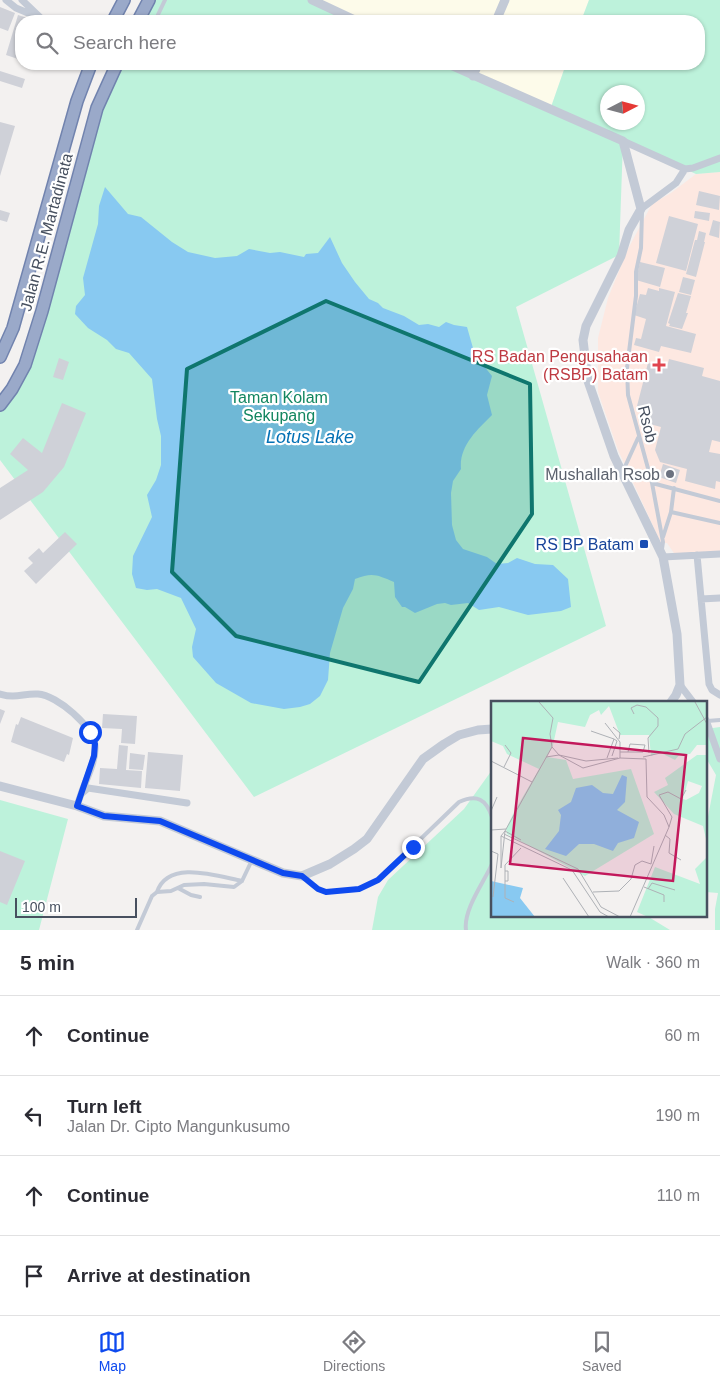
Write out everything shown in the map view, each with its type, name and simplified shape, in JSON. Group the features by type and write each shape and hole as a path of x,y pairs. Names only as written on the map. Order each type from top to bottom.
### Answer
{"highway":[{"path":"116,15 124,0"},
{"path":"141,15 149,0"},
{"name":"Jalan R.E. Martadinata","path":"0,357 13,328 77,101 89,70"},
{"name":"Jalan R.E. Martadinata","path":"0,405 12,389 25,365 42,311 97,108 113,70"}],"street":[{"path":"6,0 16,8 31,15"},
{"path":"22,0 37,15"},
{"path":"312,0 344,15"},
{"path":"499,15 505,0"},
{"path":"460,70 685,169 720,158"},
{"path":"473,76 476,70"},
{"path":"623,141 641,210"},
{"path":"671,701 676,696 680,685 677,634 662,556 622,475 588,382 583,340 586,326 621,256 629,230 641,210 676,183 685,169"},
{"path":"662,556 720,554"},
{"path":"697,555 709,684 712,690 720,695"},
{"path":"701,599 720,598"},
{"path":"680,685 692,701"},
{"path":"0,694 11,697 38,694 51,697 65,705 90,732 95,744 94,756 77,806"},
{"path":"708,724 720,759"},
{"path":"0,786 77,806 104,816 160,821 283,873 302,876 330,864 354,850 367,839 423,759 459,735 491,729"},
{"path":"81,794 88,788 187,803"}],"lane":[{"path":"158,15 166,0"},
{"name":"Rsob","path":"641,210 643,217 642,248 636,272 636,296 627,368 628,395 652,483 662,539 662,556"},
{"path":"622,475 638,437"},
{"path":"652,483 720,501"},
{"path":"662,539 671,512 674,488"},
{"path":"671,512 720,523"},
{"path":"302,876 318,889 326,892 359,889 378,880 459,802 470,798 478,798 486,804 491,815"},
{"path":"157,892 170,891 184,885 204,884 234,887 242,881 252,860"},
{"path":"466,930 465,922 468,911 491,866"},
{"path":"137,930 152,896 173,874 183,872 204,873 242,881"},
{"path":"178,888 190,895 200,897"}],"highlighted area":[{"path":"326,301 530,384 532,514 419,682 236,636 172,572 187,369"}],"shaded area":[{"path":"313,0 589,0 583,15 347,15"},
{"path":"468,70 564,70 551,107"},
{"name":"RS Badan Pengusahaan (RSBP) Batam","path":"720,172 720,552 676,556 667,543 661,543 618,450 598,392 598,338 608,298 628,249 652,204 671,193 696,174"}],"green space":[{"path":"149,0 313,0 347,15 141,15"},
{"name":"Taman Kolam Sekupang","path":"589,0 720,0 720,172 696,174 623,141 619,255 516,307 606,626 254,797 0,460 0,405 25,365 97,108 114,70 468,70 551,107 564,70 705,70 705,15 583,15"},
{"path":"720,727 720,930 715,930 715,909 718,893 708,892 708,817 716,775 708,761 708,729"},
{"path":"491,771 491,918 650,918 670,930 372,930 378,897 388,880 464,809"},
{"path":"0,800 68,819 39,930 0,930"}],"water":[{"name":"Lotus Lake","path":"105,187 128,214 141,217 172,242 188,252 215,258 237,256 249,249 304,257 306,254 318,253 330,237 342,263 369,299 378,303 383,308 404,316 419,325 428,324 439,327 446,322 467,327 475,355 492,376 487,395 492,415 470,439 463,453 461,469 453,481 451,493 452,525 456,540 463,549 487,557 497,564 508,563 517,558 535,564 553,565 568,579 571,607 561,611 528,615 499,607 479,610 468,603 451,605 445,603 437,604 415,613 402,607 395,597 394,582 379,576 366,576 355,579 353,589 343,608 330,653 328,680 320,696 310,704 284,709 251,703 216,683 193,657 192,647 196,629 181,598 157,589 136,588 132,574 133,556 152,517 147,495 156,480 161,465 161,436 152,379 129,353 116,349 107,340 88,328 75,314 76,306 85,295 83,278 98,224 99,206"}],"building":[{"path":"0,7 15,13 8,31 0,28"},
{"path":"15,25 15,58 6,55"},
{"path":"0,71 25,79 22,88 0,81"},
{"path":"0,122 15,126 0,176"},
{"path":"699,191 720,196 719,210 696,205"},
{"path":"0,210 10,213 7,222 0,220"},
{"path":"695,211 710,213 709,221 694,218"},
{"path":"669,216 698,224 686,271 656,263"},
{"path":"713,220 720,222 719,238 709,235"},
{"path":"699,231 706,233 696,277 686,274"},
{"path":"640,262 665,268 660,287 636,280"},
{"path":"683,277 695,280 691,295 679,292"},
{"path":"648,288 659,291 659,288 675,292 666,326 696,334 691,353 661,346 659,352 634,345 636,338 641,339 646,319 634,315 640,294 646,295"},
{"path":"678,293 691,296 686,313 688,313 682,329 669,326 670,324 668,323"},
{"path":"59,358 69,362 63,380 53,377"},
{"path":"669,359 704,368 702,376 720,381 720,442 712,440 709,452 720,454 720,482 716,481 715,489 685,481 687,469 660,462 655,450 661,427 646,423 650,410 637,406 648,363 667,367"},
{"path":"62,403 86,413 64,467 43,492 0,520 0,488 28,470 10,454 23,438 42,453"},
{"name":"Mushallah Rsob","path":"663,464 680,470 676,483 659,477"},
{"path":"65,532 77,544 36,584 24,571 33,563 28,558 39,548 43,553"},
{"path":"0,709 5,711 0,724"},
{"path":"103,714 137,716 135,744 121,743 122,729 102,728"},
{"path":"21,717 73,738 69,755 67,754 64,762 11,742 16,724 18,725"},
{"path":"119,745 128,746 126,770 142,771 141,788 99,784 100,768 117,769"},
{"path":"148,752 183,755 180,791 145,788"},
{"path":"130,753 145,755 143,770 129,769"},
{"path":"0,851 25,861 7,905 0,902"}],"place":[{"name":"RS Badan Pengusahaan (RSBP) Batam","path":"659,365"},
{"name":"Mushallah Rsob","path":"670,474"},
{"name":"RS BP Batam","path":"644,544"}],"route":[{"path":"90,732 95,744 94,756 77,806 104,816 160,821 283,873 302,876 318,889 326,892 359,889 378,880 413,847"}]}
